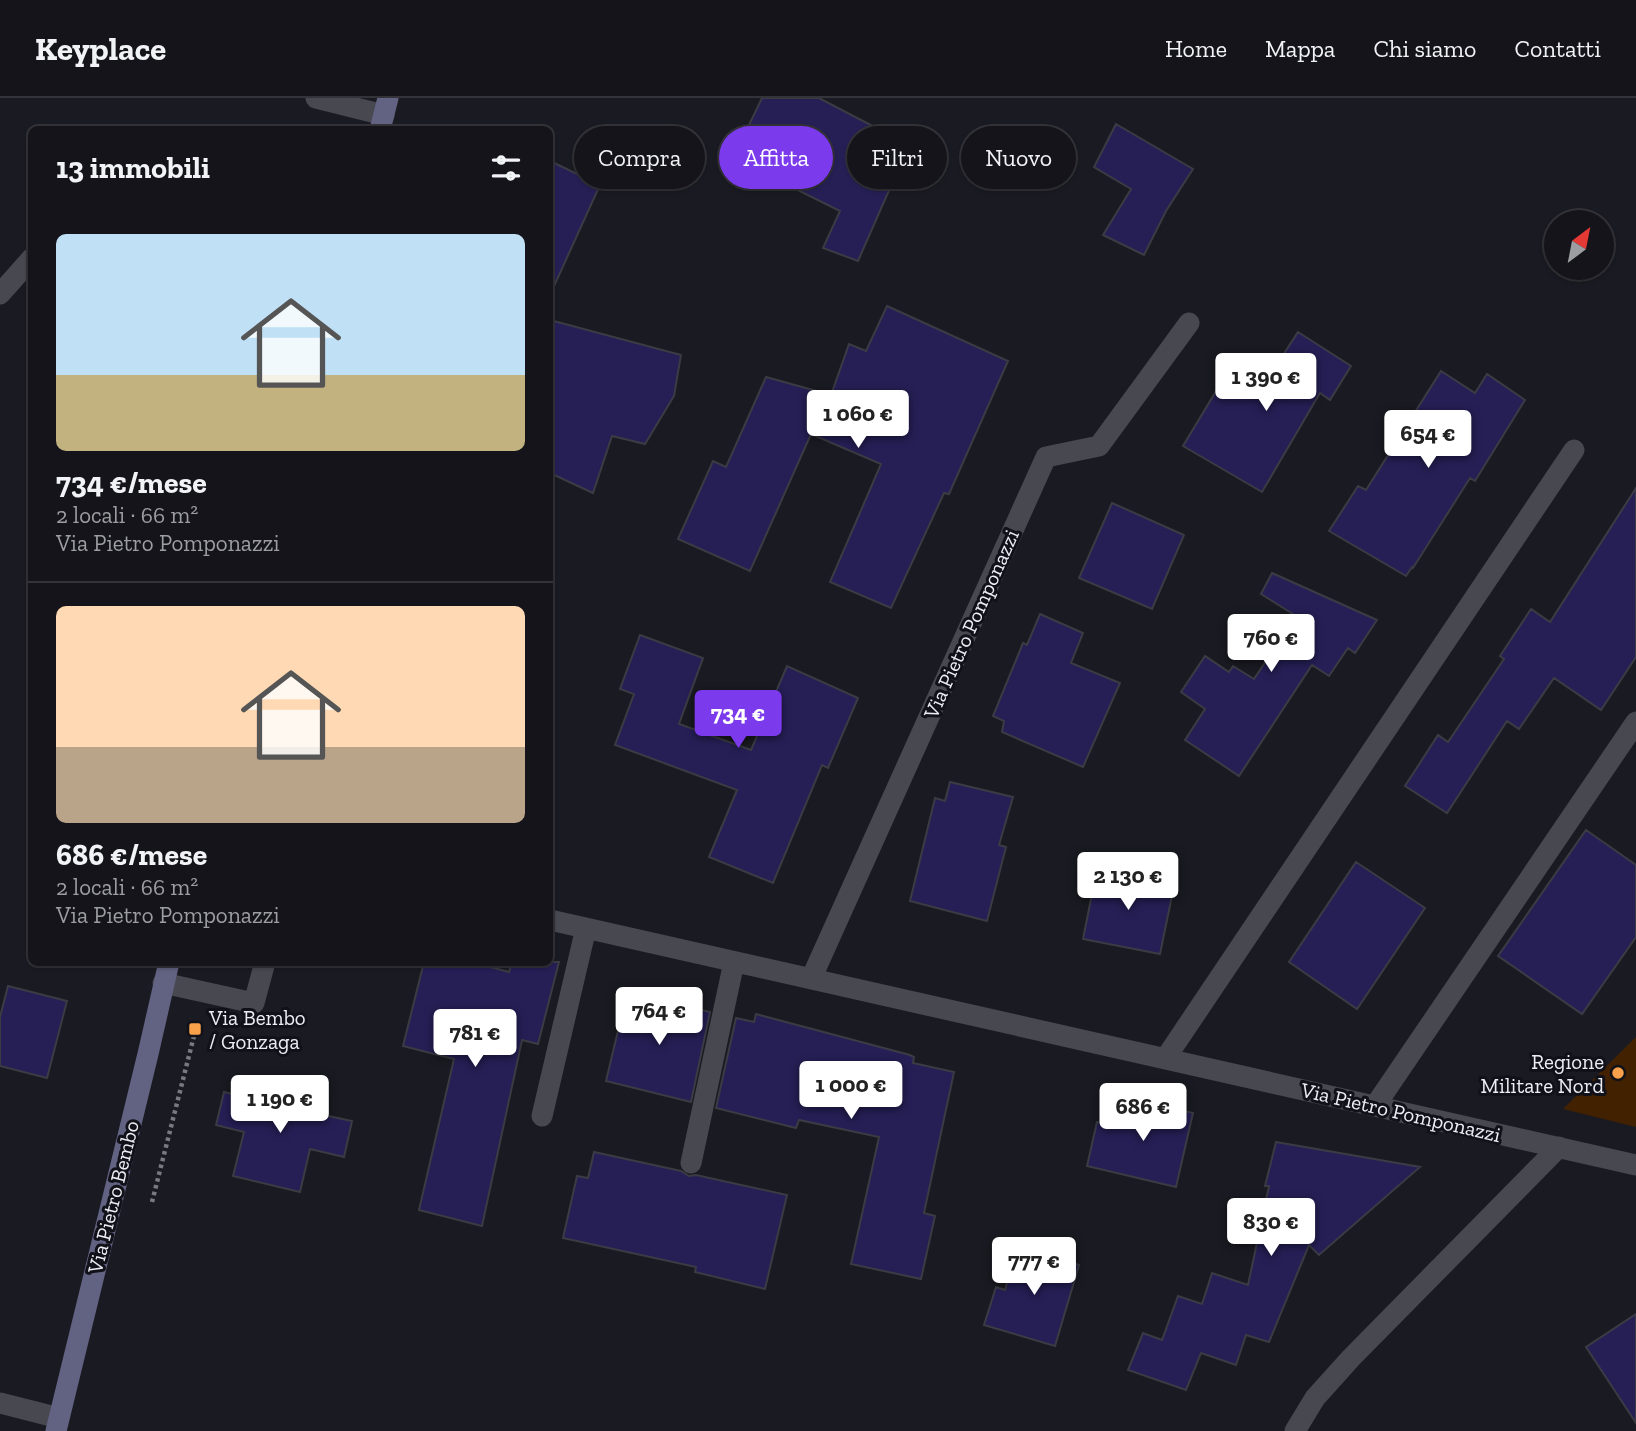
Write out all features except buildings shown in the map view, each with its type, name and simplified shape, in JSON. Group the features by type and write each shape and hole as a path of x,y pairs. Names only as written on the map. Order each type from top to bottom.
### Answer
{"main road":[{"name":"Via Pietro Bembo","path":"57,1424 166,973"}],"street":[{"path":"316,98 384,114"},
{"path":"0,295 28,263"},
{"name":"Via Pietro Pomponazzi","path":"811,979 1046,457 1098,446 1189,323"},
{"path":"1165,1059 1574,450"},
{"path":"1375,1106 1636,722"},
{"name":"Via Pietro Pomponazzi","path":"553,921 1636,1165"},
{"path":"542,1116 586,928"},
{"path":"691,1163 734,962"},
{"path":"166,973 205,992 254,1003 264,966"},
{"path":"1295,1431 1315,1398 1351,1358 1559,1147"},
{"path":"0,1403 57,1424"}],"path":[{"path":"151,1207 205,992"}],"shaded area":[{"name":"Regione Militare Nord","path":"1636,1037 1636,1127 1563,1109"}],"place":[{"name":"Via Bembo / Gonzaga","path":"195,1029"},
{"name":"Regione Militare Nord","path":"1618,1073"}]}
